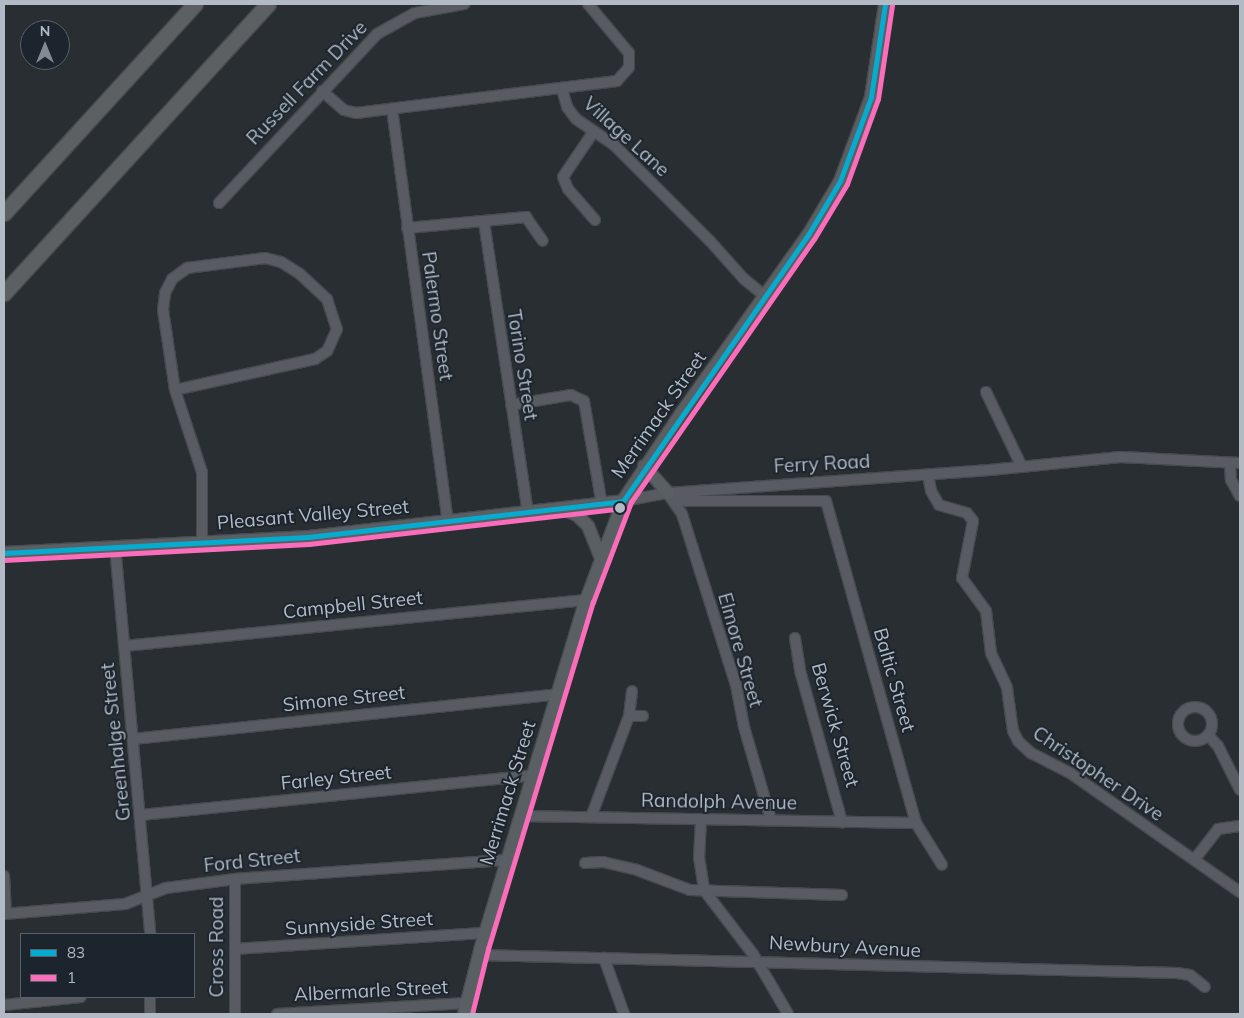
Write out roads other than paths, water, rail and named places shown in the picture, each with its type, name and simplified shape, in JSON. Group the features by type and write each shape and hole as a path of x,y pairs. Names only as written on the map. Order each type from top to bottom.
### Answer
{"highway":[{"path":"4,213 195,4"},
{"path":"4,293 268,4"}],"main road":[{"name":"Merrimack Street","path":"465,1009 485,933 586,600 624,501 644,466 818,221 852,151 871,97 885,4"},
{"path":"644,466 668,493"},
{"name":"Pleasant Valley Street","path":"4,553 308,537 624,501"},
{"path":"563,509 577,515 588,526 601,559"}],"street":[{"name":"Russell Farm Drive","path":"219,203 358,51 393,22 424,10 464,4"},
{"path":"562,89 611,82 621,78 629,67 628,49 588,4"},
{"name":"Village Lane","path":"322,91 344,110 356,113 562,89 571,113 614,145 710,241 744,279 766,296"},
{"name":"Palermo Street","path":"393,116 448,522"},
{"path":"594,131 563,177 568,189 595,220"},
{"path":"407,228 528,218 543,241"},
{"name":"Torino Street","path":"484,222 528,513"},
{"path":"175,390 315,359 327,351 337,329 327,299 300,274 281,262 265,258 187,268 172,279 164,293 163,310 175,390 202,472 202,543"},
{"path":"986,392 1022,467"},
{"path":"511,405 571,395 584,401 602,504"},
{"name":"Ferry Road","path":"624,501 668,493 928,475 1120,457 1235,463"},
{"path":"1235,463 1231,480 1240,496"},
{"name":"Christopher Drive","path":"928,475 930,491 939,505 967,513 973,521 962,578 986,611 992,653 1007,688 1013,731 1018,741 1031,754 1070,773 1240,892"},
{"name":"Baltic Street","path":"668,493 686,501 826,501 916,823 942,864"},
{"name":"Elmore Street","path":"668,493 682,514 736,685 744,727 771,820"},
{"name":"Greenhalge Street","path":"115,546 149,896 150,933"},
{"name":"Campbell Street","path":"124,646 586,600"},
{"name":"Berwick Street","path":"795,638 801,674 842,822"},
{"path":"591,818 629,716 632,691"},
{"name":"Simone Street","path":"133,739 558,694"},
{"path":"629,716 643,716"},
{"path":"1208,735 1218,746 1240,790"},
{"name":"Farley Street","path":"141,815 534,775"},
{"name":"Randolph Avenue","path":"521,816 916,823"},
{"path":"701,820 698,857 704,890 756,960 788,1014"},
{"path":"1194,860 1218,830 1240,826"},
{"name":"Ford Street","path":"5,914 125,904 166,888 235,879 507,860"},
{"path":"585,863 603,862 637,870 671,885 704,890 842,896"},
{"path":"4,876 5,914"},
{"name":"Cross Road","path":"235,879 235,1014"},
{"name":"Sunnyside Street","path":"235,949 485,933"},
{"name":"Newbury Avenue","path":"479,955 756,960 956,970 1177,973 1190,975 1205,987"},
{"path":"604,958 624,1014"},
{"path":"4,1005 71,998"},
{"path":"150,998 150,1014"},
{"name":"Albermarle Street","path":"277,1014 465,1009"}]}
